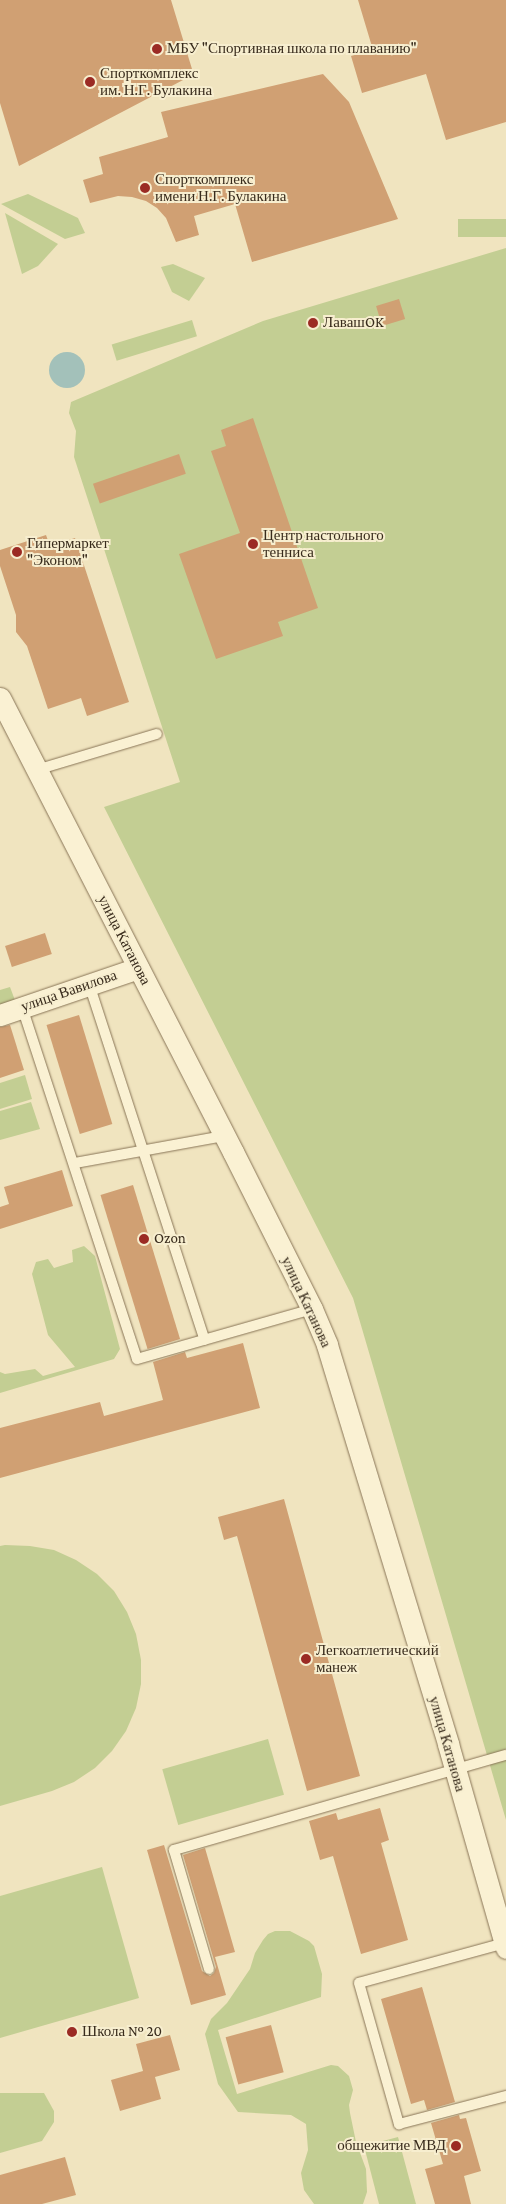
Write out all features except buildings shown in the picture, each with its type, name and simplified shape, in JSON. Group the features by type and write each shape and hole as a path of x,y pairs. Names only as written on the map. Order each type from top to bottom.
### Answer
{"street":[{"name":"улица Катанова","path":"0,698 35,770 312,1309 327,1345 455,1771 505,1945"},
{"name":"улица Вавилова","path":"0,1014 138,968"}],"lane":[{"path":"35,770 157,734"},
{"path":"89,984 205,1340"},
{"path":"22,1007 75,1164 137,1359 312,1309"},
{"path":"75,1164 224,1136"},
{"path":"209,1969 174,1850 506,1755"},
{"path":"505,1945 359,1983 399,2124 506,2096"}],"green space":[{"path":"28,194 78,218 85,233 65,239 1,204"},
{"path":"5,213 58,244 38,266 22,274"},
{"path":"458,219 506,219 506,237 458,237"},
{"path":"506,248 506,1820 353,1298 104,807 180,782 74,457 76,431 69,413 71,402 263,321"},
{"path":"173,264 205,278 189,301 172,292 161,267"},
{"path":"192,320 197,336 117,361 112,345"},
{"path":"10,987 16,1003 0,1008 0,990"},
{"path":"25,1075 32,1099 0,1109 0,1083"},
{"path":"31,1102 40,1129 0,1140 0,1111"},
{"path":"84,1246 95,1256 120,1349 114,1359 0,1393 0,1372 5,1374 35,1369 43,1376 75,1367 48,1335 32,1274 36,1262 48,1259 54,1268 73,1262 72,1250"},
{"path":"0,1546 30,1546 54,1550 76,1560 97,1574 114,1591 127,1612 136,1634 141,1660 141,1684 136,1708 126,1731 112,1751 95,1768 74,1782 52,1791 0,1806"},
{"path":"268,1739 284,1795 178,1825 162,1769"},
{"path":"102,1867 139,1998 0,2038 0,1896"},
{"path":"275,1931 290,1931 309,1941 314,1946 322,1974 321,1997 218,2030 237,2094 331,2065 338,2066 349,2076 353,2090 349,2105 350,2113 356,2142 366,2169 367,2192 363,2204 314,2204 304,2190 301,2173 308,2150 306,2124 291,2115 238,2112 218,2084 205,2034 211,2019 227,2003 250,1969 255,1953 263,1940 268,1934"},
{"path":"0,2093 44,2093 54,2111 54,2122 42,2141 0,2153"},
{"path":"398,2137 416,2204 379,2204 364,2146"}],"water":[{"path":"67,352 74,353 80,357 84,363 84,377 80,383 74,387 67,388 60,387 54,383 50,377 49,370 50,363 54,357 60,353"}],"place":[{"name":"МБУ \"Спортивная школа по плаванию\"","path":"157,49"},
{"name":"Спорткомплекс им. Н.Г. Булакина","path":"90,82"},
{"name":"Спорткомплекс имени Н.Г. Булакина","path":"145,188"},
{"name":"ЛавашOK","path":"313,323"},
{"name":"Центр настольного тенниса","path":"253,544"},
{"name":"Гипермаркет \"Эконом\"","path":"17,552"},
{"name":"Ozon","path":"144,1239"},
{"name":"Легкоатлетический манеж","path":"306,1659"},
{"name":"Школа № 20","path":"72,2032"},
{"name":"общежитие МВД","path":"456,2146"}]}
